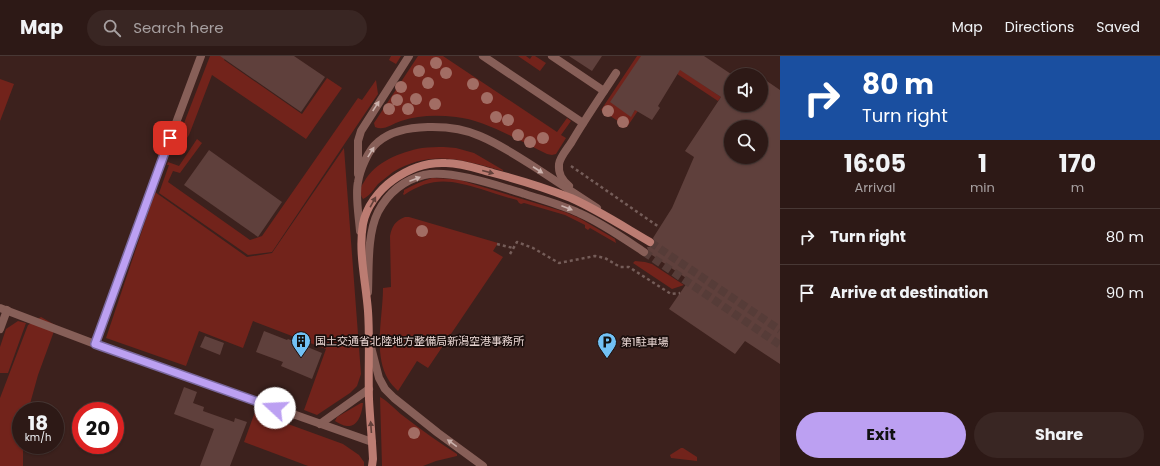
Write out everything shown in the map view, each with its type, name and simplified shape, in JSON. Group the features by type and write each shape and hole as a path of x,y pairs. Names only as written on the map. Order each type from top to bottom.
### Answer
{"street":[{"path":"95,344 155,179 202,56"},
{"path":"368,311 361,244 358,183 358,141 366,122 409,56"},
{"path":"483,56 583,123"},
{"path":"552,56 604,91"},
{"path":"579,196 564,181 560,174 559,164 583,123 616,73"},
{"path":"358,183 365,161 372,148 383,138 402,130 425,127 442,127 469,131 499,145 650,242 572,199 537,186 472,167 447,163 429,164 414,169 386,185 376,196 366,214 363,224 361,244"},
{"path":"372,466 368,311 370,243 372,228 378,213 393,191 406,182 424,175 437,174 454,175 497,185 566,207 615,233 644,252"},
{"path":"0,329 3,309 95,344 372,442"},
{"path":"369,341 379,378 385,389 438,433 483,466"},
{"path":"320,424 369,389"}],"path":[{"path":"570,164 572,167 659,227"},
{"path":"510,254 517,242 528,246 559,263 600,256 620,267 629,267 671,294 680,293"},
{"path":"497,244 513,248"}],"shaded area":[{"path":"210,56 227,56 224,60 302,114 327,78 342,88 306,139 212,75 189,135 178,151 174,149"},
{"path":"391,56 401,56 396,64 389,60"},
{"path":"418,56 443,56 557,132 567,118 571,121 561,135 566,138 556,154 547,154 514,137 479,122 456,117 421,117 401,121 385,128 375,127 374,123"},
{"path":"518,56 526,56 530,59 532,56 535,56 546,63 540,71"},
{"path":"637,56 641,56 631,116 654,83 656,84 627,127 601,110"},
{"path":"660,56 721,97 718,101 665,66"},
{"path":"0,79 14,84 0,121"},
{"path":"376,80 378,94 272,252 248,255 159,193 169,165 167,165 168,162 179,166 197,139 202,143 180,173 173,171 168,182 250,240 262,236 358,98 362,100"},
{"path":"344,148 361,374 357,386 350,393 317,415 304,410 326,349 253,321 243,348 199,331 186,366 106,338 155,192 247,257 272,253"},
{"path":"425,148 456,148 474,153 503,171 461,160 434,159 421,161 407,165 393,172 363,199 360,190 362,186 369,175 381,164 405,152"},
{"path":"432,178 460,180 565,212 579,218 615,239 616,243 590,228 588,230 585,228 585,225 565,215 524,203 521,204 517,200 460,183 433,182 414,189 404,195 403,194 404,190"},
{"path":"405,217 498,243 493,251 503,257 428,368 417,361 398,391 392,385 383,369 380,335 383,288 391,287 390,236 394,224"},
{"path":"635,261 652,264 684,285 672,289 633,263"},
{"path":"41,317 55,325 30,402 12,402 12,454 23,454 23,466 0,466 0,398 28,325"},
{"path":"18,321 26,323 8,373 0,373 0,347 6,329"},
{"path":"380,397 402,415 457,454 457,456 423,466 382,466"},
{"path":"363,403 361,414 357,422 351,426 346,426 335,421 337,417"},
{"path":"255,412 343,444 359,455 364,462 364,466 308,466 244,442"},
{"path":"681,448 697,457 697,461 671,458 670,455"}],"building":[{"path":"220,56 294,56 325,77 301,112"},
{"path":"569,56 602,56 592,71"},
{"path":"641,56 704,56 724,69 724,112 768,112 768,82 780,90 780,364 745,341 735,354 669,309 689,280 649,253 647,247 652,247 655,244 653,238 672,208 694,157 685,151 721,97 680,70 658,106 660,108 652,120 635,110 631,117 610,102"},
{"path":"209,150 282,202 258,237 184,185"},
{"name":"国土交通省北陸地方整備局新潟空港事務所","path":"264,331 322,353 312,379 281,366 283,362 256,352"},
{"path":"205,336 224,343 220,355 200,347"},
{"path":"184,387 197,392 193,403 204,407 203,411 234,422 235,418 247,422 230,466 200,466 214,429 174,414"}],"tunnel":[{"path":"650,242 780,330"},
{"path":"644,252 780,345"}],"place":[{"name":"国土交通省北陸地方整備局新潟空港事務所","path":"301,358"},
{"name":"第1駐車場","path":"607,359"}],"route":[{"path":"170,138 95,344 275,408"}]}
